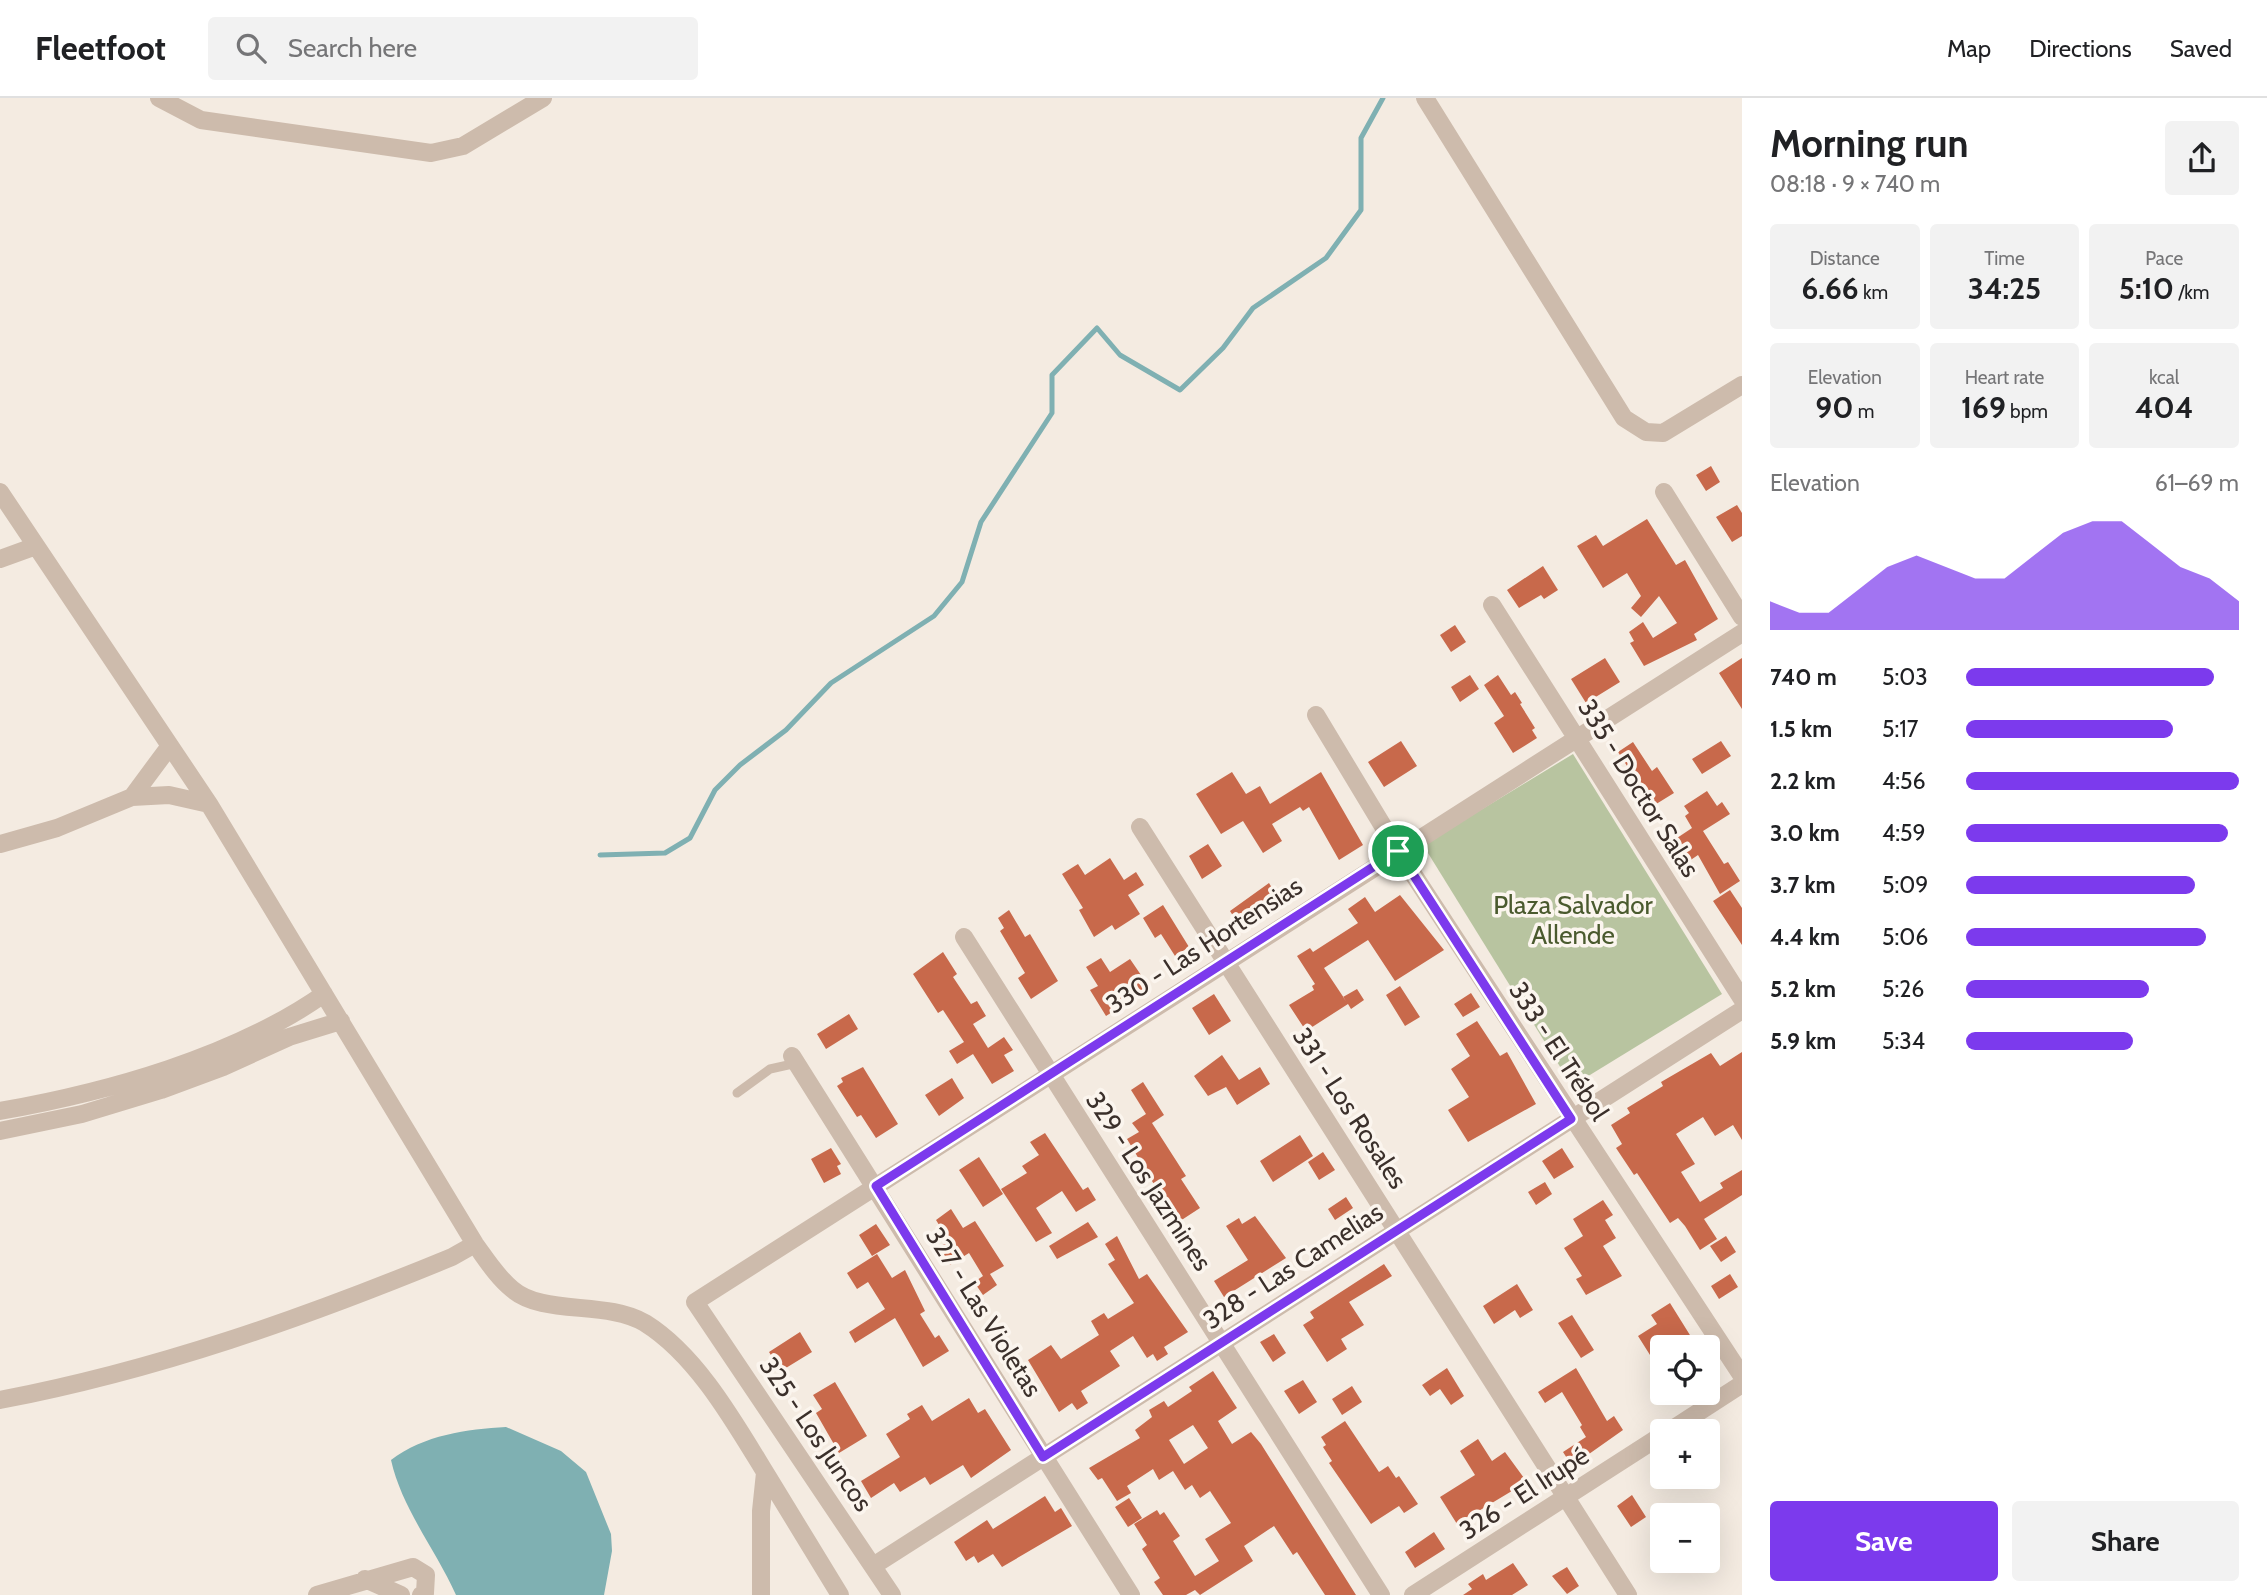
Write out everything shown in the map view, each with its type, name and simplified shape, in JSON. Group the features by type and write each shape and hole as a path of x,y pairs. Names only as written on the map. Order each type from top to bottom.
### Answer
{"street":[{"path":"159,98 201,120 431,153 463,146 543,98"},
{"path":"1425,98 1624,418 1646,432 1663,433 1742,385"},
{"path":"0,492 209,804 475,1244 501,1278 523,1296 544,1302 608,1309 646,1324 684,1359 713,1391 840,1595"},
{"path":"1664,492 1742,617"},
{"path":"0,559 36,546"},
{"name":"335 - Doctor Salas","path":"1492,605 1742,999"},
{"name":"330 - Las Hortensias","path":"695,1302 1742,632"},
{"name":"333 - El Trébol","path":"1316,715 1398,851 1571,1119 1742,1376"},
{"path":"132,797 169,747"},
{"path":"0,844 57,828 132,797 169,795 209,804"},
{"name":"331 - Los Rosales","path":"1140,827 1628,1595"},
{"name":"329 - Los Jazmines","path":"964,937 1381,1595"},
{"path":"0,1111 105,1086 231,1045 286,1020 324,994"},
{"name":"328 - Las Camelias","path":"873,1566 1742,1010"},
{"path":"0,1131 82,1114 160,1090 223,1067 289,1037 341,1021"},
{"name":"327 - Las Violetas","path":"794,1060 876,1186 1130,1595"},
{"path":"0,1400 79,1385 280,1325 440,1262 475,1244"},
{"name":"325 - Los Juncos","path":"695,1302 892,1595"},
{"path":"1688,1419 1742,1384"},
{"name":"326 - El Irupé","path":"1413,1595 1650,1443"},
{"path":"761,1595 761,1501 765,1473"},
{"path":"317,1595 413,1567 426,1575 425,1593 421,1595"},
{"path":"365,1579 401,1595"}],"lane":[{"path":"737,1093 770,1069 794,1060"}],"green space":[{"name":"Plaza Salvador Allende","path":"1573,754 1722,994 1572,1086 1423,845"}],"water":[{"path":"506,1427 561,1451 586,1472 611,1534 612,1551 604,1595 456,1595 411,1512 391,1460 432,1439 476,1429"}],"building":[{"path":"1711,466 1720,482 1706,491 1696,475"},
{"path":"1737,505 1742,513 1742,536 1732,542 1716,517"},
{"path":"1647,519 1676,565 1685,560 1718,619 1694,634 1697,640 1644,666 1630,643 1634,641 1629,632 1643,622 1653,638 1677,623 1659,596 1641,617 1631,608 1641,596 1627,573 1603,588 1577,546 1596,535 1603,546"},
{"path":"1543,566 1558,590 1544,599 1541,595 1519,608 1507,590"},
{"path":"1455,625 1466,642 1451,652 1440,635"},
{"path":"1605,658 1620,682 1586,703 1571,679"},
{"path":"1742,658 1742,709 1719,673"},
{"path":"1470,675 1479,689 1460,702 1451,687"},
{"path":"1498,675 1511,695 1515,692 1522,703 1520,704 1535,728 1532,730 1537,738 1513,753 1494,723 1504,716 1484,685"},
{"path":"1401,741 1417,766 1384,787 1368,762"},
{"path":"1721,741 1731,756 1702,774 1692,759"},
{"path":"1633,742 1652,771 1657,767 1674,793 1653,806 1618,752"},
{"path":"1232,772 1246,794 1260,786 1270,804 1321,772 1363,845 1339,860 1309,807 1303,811 1300,807 1272,824 1282,841 1263,853 1243,821 1221,834 1196,794"},
{"path":"1707,791 1717,806 1722,802 1730,814 1703,831 1724,864 1728,862 1740,881 1720,894 1698,855 1679,868 1665,846 1692,828 1685,816 1689,813 1684,806"},
{"path":"1208,844 1222,866 1202,879 1189,856"},
{"path":"1110,858 1124,880 1136,872 1144,885 1128,895 1140,914 1115,930 1112,925 1094,937 1079,910 1083,908 1062,874 1078,864 1085,875"},
{"path":"1269,883 1280,901 1240,927 1230,911"},
{"path":"1730,890 1742,908 1742,945 1713,901"},
{"path":"1400,895 1444,950 1395,981 1368,940 1324,968 1343,997 1357,989 1364,1000 1351,1009 1348,1004 1306,1031 1289,1005 1314,990 1312,986 1315,984 1297,956 1310,948 1313,952 1358,923 1348,909 1365,897 1375,912"},
{"path":"1163,905 1189,947 1175,956 1161,934 1155,938 1143,918"},
{"path":"1009,910 1025,937 1030,934 1058,981 1031,999 1018,978 1025,973 1000,931 1004,928 998,918"},
{"path":"943,952 957,974 953,977 971,1004 977,1001 986,1016 973,1024 988,1048 1004,1037 1013,1050 1004,1055 1014,1071 992,1084 973,1054 957,1064 949,1051 964,1042 943,1010 938,1013 913,974"},
{"path":"1101,958 1110,972 1130,959 1150,988 1106,1016 1090,990 1098,986 1086,967"},
{"path":"1400,986 1420,1017 1405,1026 1386,995"},
{"path":"1471,993 1480,1007 1463,1017 1454,1004"},
{"path":"1214,994 1231,1021 1209,1035 1192,1008"},
{"path":"849,1014 858,1029 826,1049 817,1034"},
{"path":"1477,1021 1500,1056 1507,1052 1536,1104 1468,1142 1448,1110 1469,1097 1451,1069 1470,1056 1456,1034"},
{"path":"1742,1052 1742,1140 1733,1125 1715,1136 1703,1117 1676,1134 1695,1164 1681,1172 1700,1202 1723,1188 1720,1183 1742,1170 1742,1195 1704,1219 1717,1239 1700,1250 1678,1218 1670,1223 1637,1173 1634,1175 1616,1148 1622,1144 1611,1125 1630,1113 1627,1108 1663,1086 1661,1082 1711,1053 1720,1066"},
{"path":"1222,1055 1239,1080 1260,1067 1270,1084 1237,1105 1226,1087 1208,1096 1194,1076"},
{"path":"863,1067 898,1124 876,1138 861,1115 857,1117 837,1086 843,1082 841,1078"},
{"path":"952,1078 964,1098 939,1116 925,1095"},
{"path":"1143,1082 1164,1115 1152,1123 1186,1176 1181,1179 1200,1208 1177,1223 1127,1139 1139,1132 1132,1123 1146,1114 1131,1090"},
{"path":"1045,1133 1083,1190 1088,1187 1096,1200 1076,1212 1062,1191 1036,1208 1052,1233 1036,1242 1001,1189 1027,1173 1022,1166 1039,1155 1030,1142"},
{"path":"1300,1135 1313,1156 1273,1182 1260,1161"},
{"path":"831,1148 841,1164 837,1166 841,1174 824,1183 811,1159"},
{"path":"1562,1148 1574,1167 1554,1179 1542,1161"},
{"path":"1323,1152 1335,1170 1319,1180 1308,1162"},
{"path":"979,1157 1003,1194 983,1207 959,1170"},
{"path":"1545,1182 1552,1194 1536,1205 1528,1192"},
{"path":"1346,1197 1353,1208 1335,1220 1328,1209"},
{"path":"1603,1200 1613,1215 1605,1220 1616,1238 1603,1246 1622,1276 1586,1295 1576,1279 1582,1276 1564,1248 1583,1236 1573,1219"},
{"path":"951,1209 963,1228 975,1221 1004,1266 990,1274 997,1285 983,1295 974,1282 983,1276 969,1253 950,1265 939,1247 949,1241 936,1220"},
{"path":"1255,1216 1286,1258 1224,1297 1214,1281 1248,1260 1226,1226 1239,1218 1242,1224"},
{"path":"1088,1222 1098,1237 1057,1259 1049,1246"},
{"path":"876,1224 890,1245 872,1256 859,1235"},
{"path":"1117,1236 1139,1279 1147,1274 1188,1332 1164,1347 1168,1354 1157,1361 1153,1354 1147,1358 1133,1336 1110,1351 1120,1366 1081,1391 1088,1403 1077,1410 1072,1403 1059,1412 1028,1360 1051,1345 1061,1359 1099,1335 1091,1321 1104,1313 1108,1319 1134,1303 1108,1264 1115,1260 1105,1244"},
{"path":"1726,1236 1736,1252 1721,1262 1710,1246"},
{"path":"877,1254 892,1278 905,1270 925,1311 920,1314 935,1338 939,1335 949,1351 923,1367 895,1318 855,1343 849,1332 885,1309 868,1282 857,1289 847,1273"},
{"path":"1384,1264 1392,1276 1349,1302 1364,1325 1341,1339 1347,1349 1327,1362 1303,1325 1314,1318 1310,1312"},
{"path":"1730,1274 1738,1287 1719,1299 1711,1286"},
{"path":"1517,1284 1533,1310 1520,1318 1515,1310 1494,1324 1483,1306"},
{"path":"1670,1303 1690,1335 1650,1335 1650,1355 1638,1336 1657,1324 1651,1315"},
{"path":"1572,1315 1594,1350 1581,1358 1558,1323"},
{"path":"800,1332 812,1352 781,1371 769,1352"},
{"path":"1274,1334 1286,1353 1273,1362 1260,1342"},
{"path":"1447,1368 1464,1396 1451,1405 1440,1389 1430,1396 1422,1385"},
{"path":"1576,1368 1607,1421 1614,1416 1623,1430 1572,1466 1563,1452 1586,1437 1580,1427 1582,1425 1562,1392 1545,1403 1538,1392"},
{"path":"1213,1371 1237,1408 1218,1421 1232,1444 1251,1432 1261,1444 1356,1595 1325,1595 1297,1552 1293,1555 1274,1526 1244,1546 1253,1561 1200,1595 1195,1590 1186,1595 1163,1595 1154,1582 1160,1578 1142,1549 1147,1545 1134,1524 1157,1510 1160,1515 1164,1512 1180,1536 1173,1541 1195,1576 1219,1561 1205,1539 1231,1523 1210,1491 1200,1498 1192,1485 1185,1490 1173,1471 1159,1480 1153,1469 1127,1486 1131,1493 1117,1501 1102,1478 1098,1480 1089,1468 1140,1438 1135,1430 1152,1417 1149,1410 1164,1401 1168,1407 1192,1391 1189,1387","holes":["1193,1425 1208,1448 1184,1464 1169,1440"]},
{"path":"1303,1380 1317,1402 1299,1414 1284,1391"},
{"path":"835,1382 867,1436 839,1453 816,1413 822,1409 813,1395"},
{"path":"1352,1386 1362,1402 1342,1415 1332,1399"},
{"path":"969,1398 978,1413 985,1409 1011,1450 971,1478 963,1465 930,1485 925,1477 900,1492 894,1483 871,1498 861,1481 900,1457 886,1434 910,1419 907,1414 922,1405 932,1421"},
{"path":"1345,1421 1379,1472 1388,1466 1396,1478 1399,1476 1418,1504 1404,1513 1399,1506 1371,1524 1329,1463 1332,1461 1323,1447 1326,1445 1321,1437"},
{"path":"1478,1439 1492,1461 1505,1452 1527,1482 1457,1524 1440,1497 1475,1475 1460,1451"},
{"path":"1632,1495 1646,1517 1631,1527 1617,1506"},
{"path":"1045,1496 1055,1512 1061,1508 1072,1526 1002,1567 993,1554 978,1563 974,1556 966,1561 954,1542 987,1520 993,1529"},
{"path":"1129,1498 1142,1518 1128,1527 1115,1507"},
{"path":"1434,1532 1445,1549 1415,1568 1405,1552"},
{"path":"1513,1563 1528,1585 1512,1595 1463,1595 1472,1589 1468,1584 1483,1574 1486,1580"},
{"path":"1567,1567 1579,1586 1567,1594 1552,1576"}],"waterway":[{"path":"600,855 665,853 690,838 715,790 740,765 786,730 831,683 934,616 962,582 981,522 1052,413 1052,375 1097,328 1120,355 1180,390 1223,348 1253,308 1326,258 1361,210 1361,138 1383,98"}],"route":[{"path":"1398,851 1571,1119 1043,1457 876,1186 1398,851"}]}
